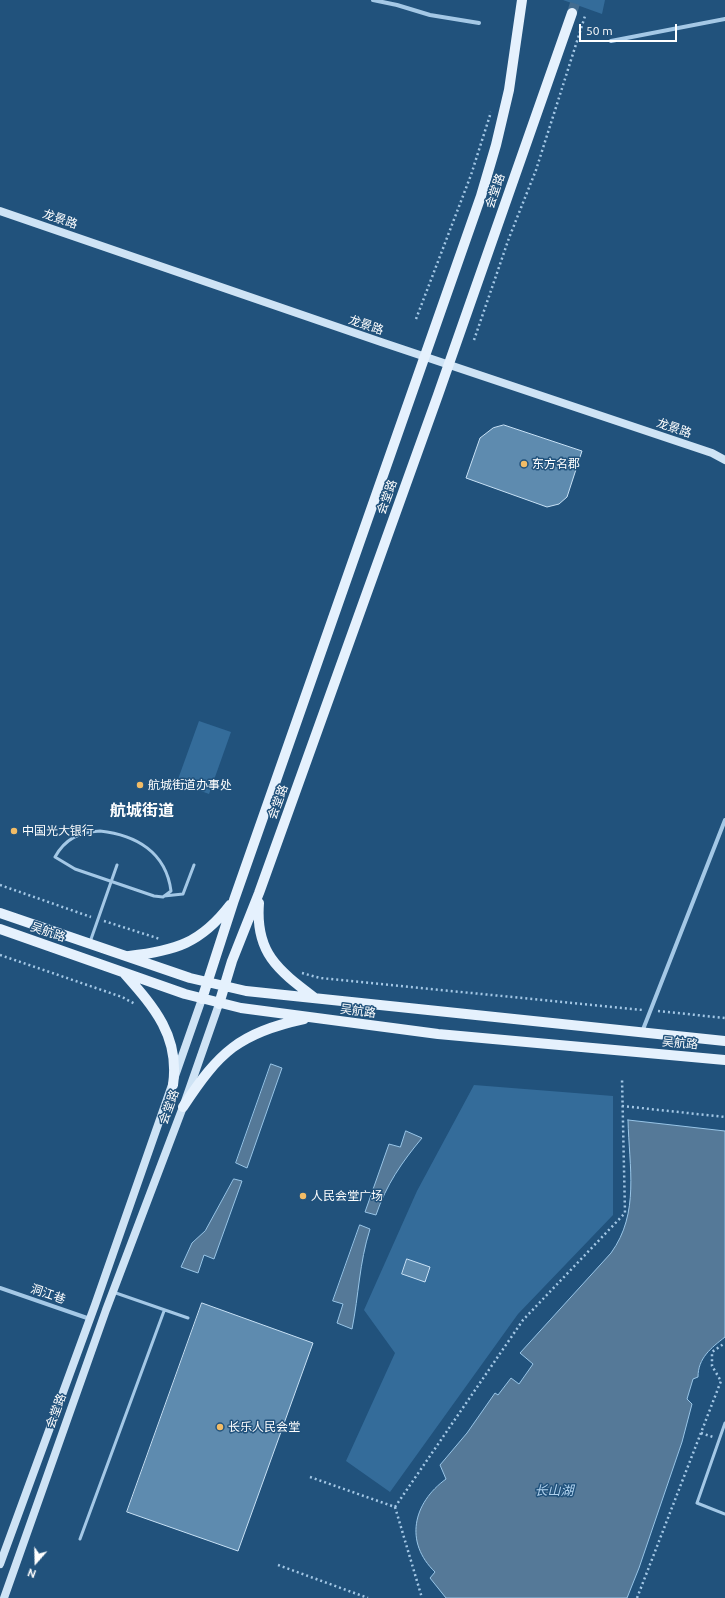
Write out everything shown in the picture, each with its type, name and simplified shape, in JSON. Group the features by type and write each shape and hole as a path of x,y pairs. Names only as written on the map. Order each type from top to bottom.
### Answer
{"main road":[{"name":"会堂路","path":"0,1564 90,1319 173,1085 208,983 234,900 470,229 496,145 509,90 522,0"},
{"name":"会堂路","path":"4,1598 113,1292 183,1107 225,987 232,961 259,893 572,12"},
{"name":"龙景路","path":"0,211 447,365 704,451 725,460"},
{"path":"259,893 259,932 264,947 284,973 315,998"},
{"path":"126,956 161,951 194,940 223,914 234,900"},
{"name":"吴航路","path":"0,913 208,983 225,987 315,998 725,1041"},
{"name":"吴航路","path":"0,929 219,1004 312,1018 438,1034 725,1060"},
{"path":"122,972 152,1006 164,1025 175,1059 173,1085"},
{"path":"183,1107 213,1065 232,1048 250,1036 260,1032 312,1018"}],"street":[{"path":"374,0 430,15 479,23"},
{"path":"611,41 725,20"},
{"path":"642,1033 725,820"},
{"name":"洞江巷","path":"0,1288 90,1319"}],"lane":[{"path":"162,897 171,891 170,879 160,859 143,845 113,833 86,832 76,836 64,843 55,857 75,869 162,897 183,894 194,865"},
{"path":"90,944 117,866"},
{"path":"113,1292 164,1311 188,1318"},
{"path":"80,1539 164,1311"},
{"path":"725,1423 697,1503 725,1514"}],"path":[{"path":"474,340 509,238 536,170 585,16"},
{"path":"416,318 471,174 493,106"},
{"path":"0,955 122,998 139,1006"},
{"path":"301,972 320,978 725,1018"},
{"path":"395,1507 523,1320 625,1213 622,1078"},
{"path":"622,1106 725,1117"},
{"path":"637,1598 721,1381 712,1366 712,1352 725,1343"},
{"path":"701,1433 719,1440"},
{"path":"310,1478 395,1507"},
{"path":"395,1507 422,1598"},
{"path":"278,1565 368,1598"}],"shaded area":[{"path":"563,0 605,0 602,14"},
{"path":"199,721 231,732 209,794 177,782"},
{"path":"474,1085 613,1096 613,1215 518,1314 390,1492 346,1461 395,1353 364,1310 417,1191"}],"water":[{"path":"271,1064 282,1068 247,1168 236,1163"},
{"name":"长山湖","path":"628,1120 725,1131 725,1337 706,1354 700,1364 698,1377 693,1379 687,1399 692,1404 682,1442 639,1568 627,1598 446,1598 430,1578 435,1572 425,1560 419,1548 416,1536 416,1523 420,1511 426,1499 446,1479 440,1465 467,1433 495,1393 498,1395 511,1378 519,1384 533,1364 520,1353 611,1253 620,1238 626,1222 631,1189"},
{"path":"406,1131 422,1138 395,1174 376,1215 365,1212 389,1144 400,1147"},
{"path":"234,1179 242,1181 214,1259 204,1255 198,1273 181,1267 192,1243 205,1231"},
{"path":"360,1225 370,1229 361,1267 352,1329 337,1323 343,1304 333,1301"}],"building":[{"name":"东方名郡","path":"504,425 582,451 567,497 559,504 547,507 466,478 480,438 493,428"},
{"path":"407,1259 430,1267 425,1282 402,1274"},
{"name":"长乐人民会堂","path":"202,1303 313,1343 238,1551 127,1512"}],"tunnel":[{"path":"572,13 576,0"}],"place":[{"name":"东方名郡","path":"524,464"},
{"name":"航城街道办事处","path":"140,785"},
{"name":"中国光大银行","path":"14,831"},
{"name":"人民会堂广场","path":"303,1196"},
{"name":"长乐人民会堂","path":"220,1427"}],"district":[{"name":"航城街道","path":"142,811"}]}
